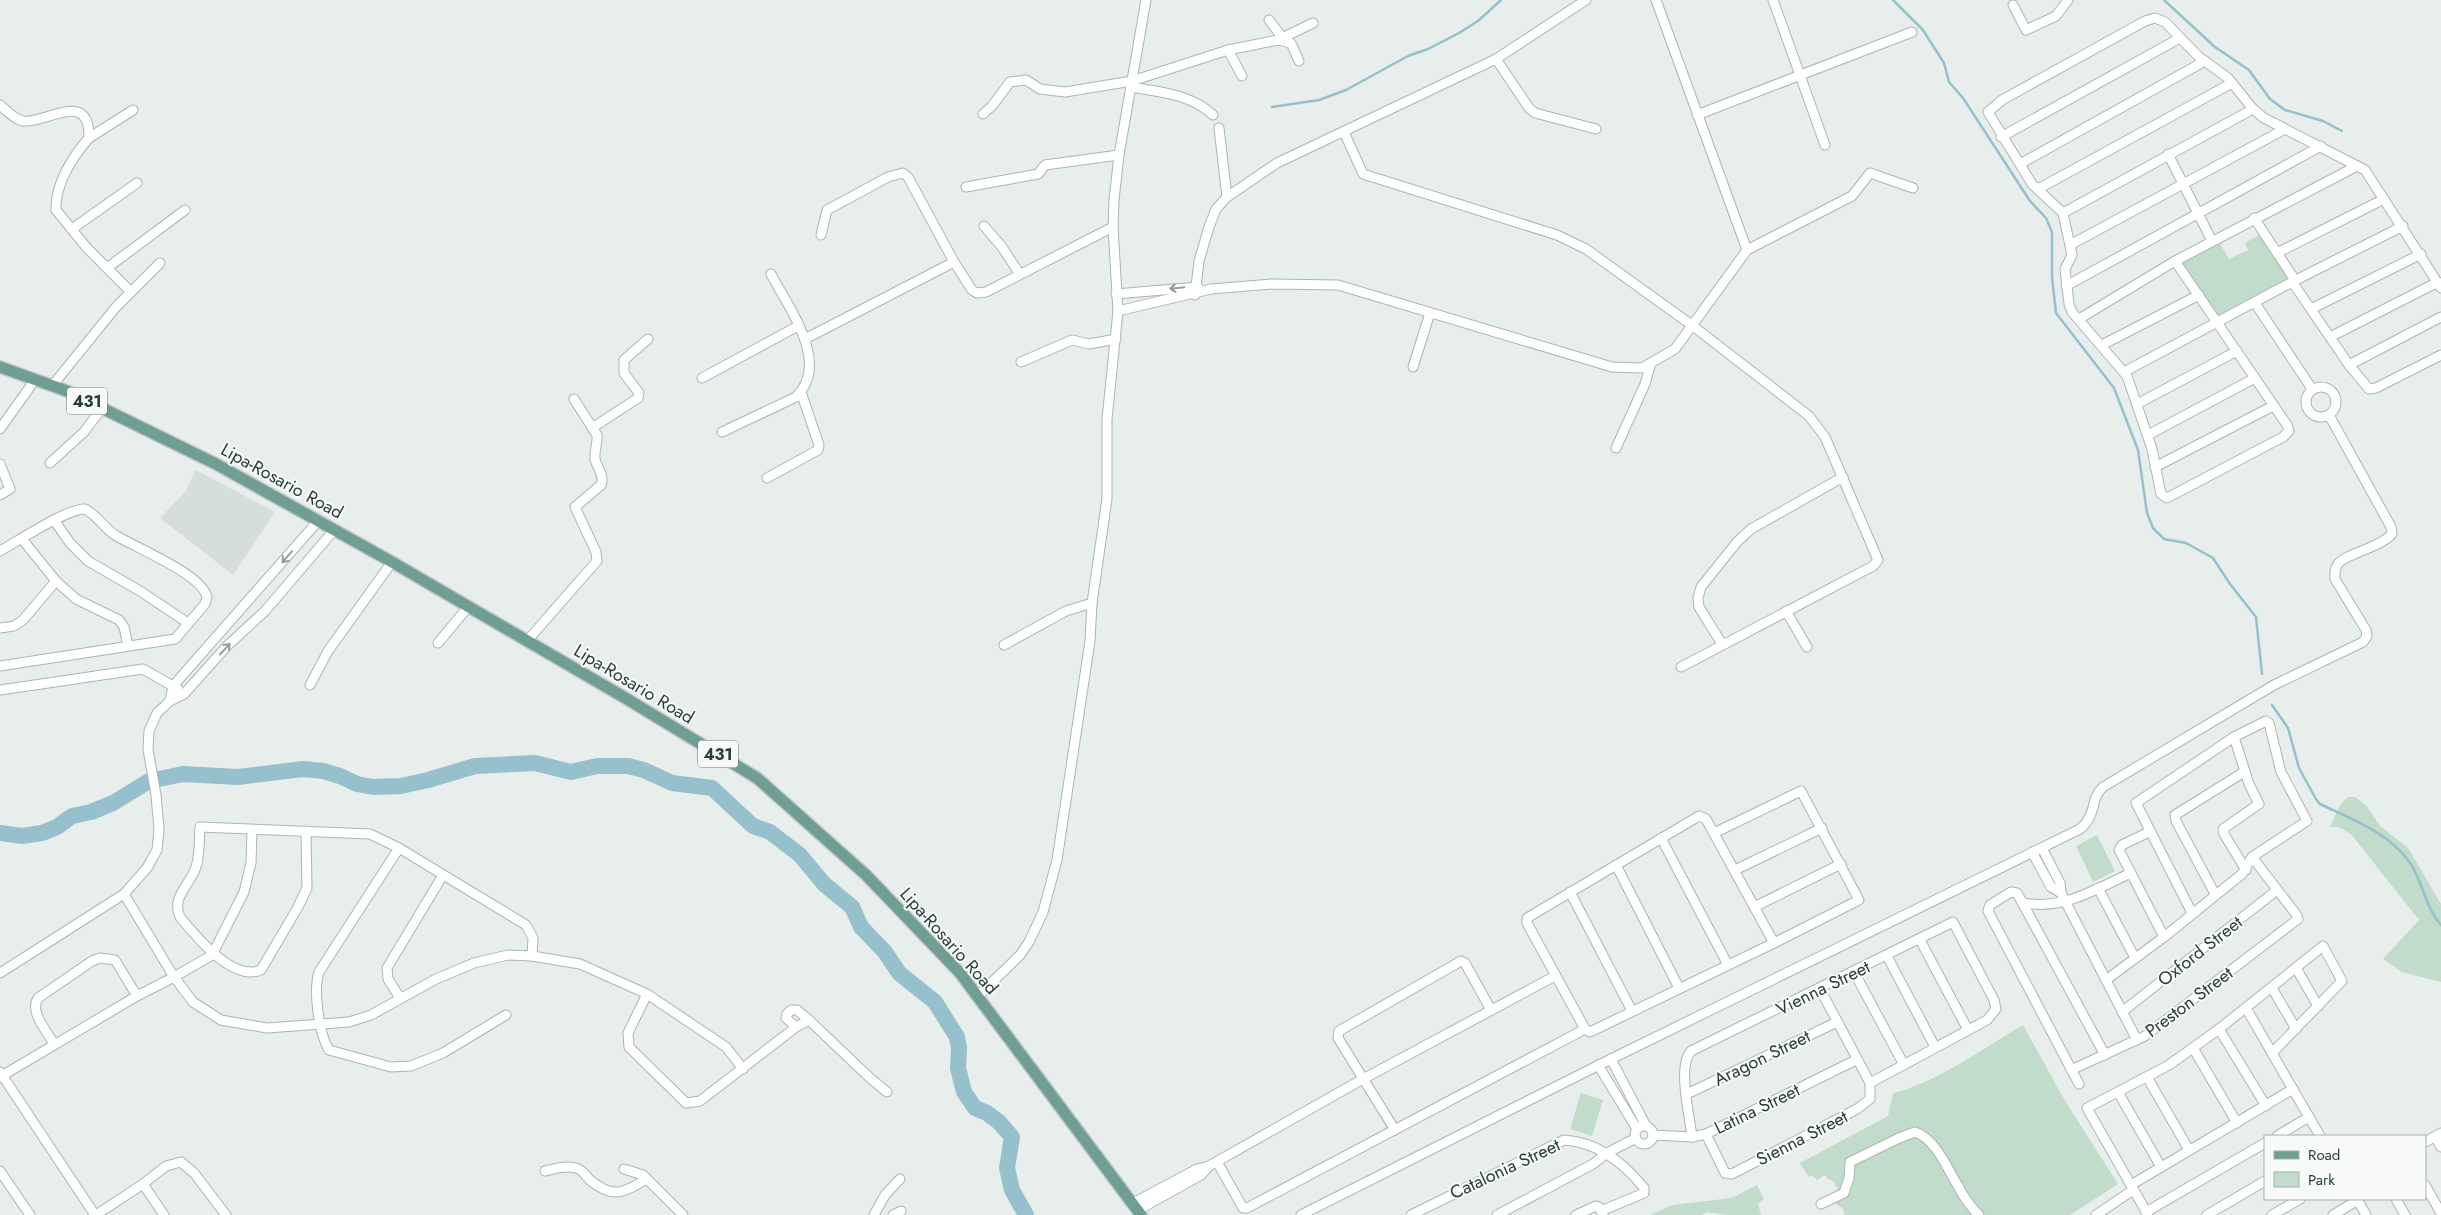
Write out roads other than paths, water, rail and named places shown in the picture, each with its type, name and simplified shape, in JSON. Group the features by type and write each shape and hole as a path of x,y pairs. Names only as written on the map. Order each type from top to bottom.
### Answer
{"main road":[{"name":"Lipa-Rosario Road","path":"0,367 52,386 102,408 216,464 392,562 757,778 866,875 960,973 1137,1210"}],"street":[{"path":"978,996 1020,955 1037,928 1057,860 1090,641 1092,603 1107,499 1107,419 1118,311 1113,227 1119,154 1146,0"},
{"path":"1194,290 1199,261 1209,227 1216,209 1228,197 1277,163 1496,59 1586,0"},
{"path":"1656,0 1747,250"},
{"path":"1773,0 1824,145"},
{"path":"2013,5 2026,30 2056,16 2068,0"},
{"path":"2175,261 2287,425 2289,431 2283,437 2177,494 2166,498 2161,494 2148,435 2124,372 2072,312 2066,286 2065,269 2071,257 2070,245 2063,213 2038,189 2001,137 1988,112 2002,100 2145,21 2155,18 2165,22 2205,61 2232,83 2253,109 2285,129 2321,146 2367,173 2440,285 2330,337"},
{"path":"1269,20 1280,39 1291,43 1299,61"},
{"path":"983,114 992,106 1010,82 1026,80 1040,89 1066,92 1131,84 1228,50 1280,39 1313,23"},
{"path":"1697,115 1912,32"},
{"path":"2001,137 2180,38"},
{"path":"1228,50 1242,76"},
{"path":"1496,59 1529,108 1535,112 1596,129"},
{"path":"2020,164 2205,61"},
{"path":"2038,189 2232,83"},
{"path":"1131,84 1188,98 1203,106 1213,116"},
{"path":"0,105 16,118 24,121 74,110 82,115 86,121 89,128 89,138"},
{"path":"2063,213 2253,109"},
{"path":"131,292 58,214 56,203 74,157 89,138 133,110"},
{"path":"1219,128 1228,197"},
{"path":"2070,245 2285,129"},
{"path":"1344,132 1363,174 1557,235 1586,249 1693,326 1809,416 1825,437 1878,560 1873,566 1681,667"},
{"path":"2066,286 2321,146"},
{"path":"966,188 1038,174 1045,165 1119,154"},
{"path":"2168,154 2212,241"},
{"path":"2080,319 2175,261 2254,218 2357,166"},
{"path":"821,235 827,210 888,177 903,173 908,177 954,262 972,290 977,293 986,292 1113,227"},
{"path":"1116,294 1272,284 1338,285 1612,367 1642,368 1675,349 1747,250 1852,196 1870,173 1913,188"},
{"path":"72,229 138,182"},
{"path":"2277,253 2384,198"},
{"path":"107,268 185,210"},
{"path":"2254,218 2311,310 2349,365 2370,389 2376,388 2441,356"},
{"path":"984,226 1002,246 1020,273"},
{"path":"2124,372 2294,281 2403,226"},
{"path":"2311,310 2421,254"},
{"path":"805,339 954,262"},
{"path":"52,386 116,307 160,263"},
{"path":"722,432 796,397 811,374 811,363 805,339 772,274"},
{"path":"1118,311 1194,290"},
{"path":"2102,345 2198,295"},
{"path":"2255,303 2312,389"},
{"path":"1413,367 1430,313"},
{"path":"2349,365 2441,317"},
{"path":"702,378 798,326"},
{"path":"592,428 638,398 639,393 624,373 624,360 648,339"},
{"path":"1021,362 1072,340 1089,344 1116,339"},
{"path":"2137,404 2237,351"},
{"path":"1616,448 1645,384 1651,363"},
{"path":"2148,435 2255,378"},
{"path":"0,429 35,380"},
{"path":"2327,387 2334,394 2335,408 2329,415 2316,416 2310,412 2306,400 2312,389 2327,387"},
{"path":"767,478 818,450 819,445 801,392"},
{"path":"527,641 596,561 596,552 575,507 601,485 602,482 595,458 598,441 574,400"},
{"path":"2155,467 2273,406"},
{"path":"50,463 84,432 102,408"},
{"path":"1301,1215 1598,1065 2042,848 2085,824 2093,814 2095,797 2103,787 2269,688 2363,642 2367,636 2366,630 2335,579 2335,570 2339,562 2384,542 2392,534 2391,526 2329,415"},
{"path":"0,464 10,489 0,495"},
{"path":"1722,644 1699,607 1698,598 1701,587 1737,542 1751,529 1843,477"},
{"path":"0,551 54,520 78,509 85,509 112,533 152,553 202,588 206,593 206,601 175,639 0,666"},
{"path":"54,520 70,543 88,561 140,591 188,623"},
{"path":"170,701 173,686 319,520"},
{"path":"0,973 124,894 147,868 156,850 159,828 156,795 148,749 149,731 157,713 170,701 184,694 244,630 265,611 335,529"},
{"path":"22,539 56,581 76,599 119,620 124,627 128,646"},
{"path":"310,685 328,651 392,562"},
{"path":"0,628 14,626 23,620 56,581"},
{"path":"1004,645 1066,611 1092,603"},
{"path":"438,643 468,607"},
{"path":"1786,611 1807,647"},
{"path":"232,620 244,630"},
{"path":"0,690 143,668 184,694"},
{"path":"2106,980 2164,937 2246,870 2252,857 2308,822 2281,772 2269,722 2264,722 2234,737 2138,800 2136,807 2192,913"},
{"path":"2234,737 2244,772 2259,804 2223,829 2224,834 2246,870"},
{"path":"2215,894 2176,821 2176,815 2244,772"},
{"path":"1714,833 1799,791 1804,794 1858,895 1858,902 1774,944 1591,1031 1585,1029 1555,976 1526,921 1570,892 1699,816 1704,816 1714,833 1774,944"},
{"path":"306,831 307,888 261,970 248,972 212,954 180,917 177,910 178,898 196,866 200,827 252,831 306,831 370,834 399,848 526,925 534,938 532,956"},
{"path":"1735,870 1822,828"},
{"path":"226,1215 194,1173 181,1162 166,1166 143,1184 95,1215 1,1075 212,954 244,892 251,863 252,831"},
{"path":"2149,832 2119,847 2164,937"},
{"path":"1661,838 1728,965"},
{"path":"399,848 319,972 315,988 326,1045 334,1054 391,1067 411,1066 443,1053 506,1015"},
{"path":"2042,848 2060,883 2061,893 2137,1040"},
{"path":"2032,852 2051,887 2061,893"},
{"path":"2252,857 2277,890"},
{"path":"1754,907 1841,864"},
{"path":"1616,865 1679,988"},
{"path":"2023,903 2052,906 2066,902 2131,873"},
{"path":"400,998 388,979 387,968 443,875"},
{"path":"2098,888 2135,958"},
{"name":"Preston Street","path":"2071,1070 2137,1040 2209,988 2298,919 2277,890"},
{"name":"Oxford Street","path":"2122,1012 2277,890"},
{"path":"1570,892 1632,1011"},
{"path":"2079,1084 1988,909 1990,905 2011,892 2017,893 2105,1055"},
{"path":"124,894 174,977 194,1002 221,1020 267,1028 349,1022 371,1015 400,998 474,962 508,955 532,956 580,964 647,994 726,1047 743,1069"},
{"name":"Vienna Street","path":"1687,1094 1686,1059 1691,1051 1920,940 1953,922 1996,1006 1996,1009 1989,1018 1968,1030"},
{"path":"1820,989 1856,1060 1870,1083 1968,1030 1920,940"},
{"path":"2264,1145 2147,1214 2087,1108 2147,1078 2193,1048 2272,988 2323,946 2342,981 2272,1053"},
{"path":"1887,956 1934,1047"},
{"path":"54,1044 34,1011 35,1002 92,961 100,958 114,960 137,996"},
{"path":"1394,1130 1338,1038 1337,1032 1460,962 1465,963 1491,1010"},
{"path":"2296,968 2318,1006"},
{"path":"1854,972 1904,1065"},
{"path":"1137,1210 1200,1175 1213,1164 1363,1079 1555,976"},
{"path":"2272,988 2296,1029"},
{"path":"647,994 628,1033 628,1047 686,1103 700,1101 796,1027 809,1020"},
{"path":"2246,1008 2319,1135"},
{"path":"796,1027 786,1018 791,1010 796,1010 809,1020 887,1092"},
{"name":"Aragon Street","path":"1687,1094 1837,1022"},
{"path":"1213,1164 1244,1208 1246,1208 1585,1029"},
{"path":"2219,1029 2266,1106"},
{"path":"2193,1048 2237,1123"},
{"path":"1598,1065 1618,1098 1640,1143 1646,1144 1651,1141 1652,1129 1646,1126 1611,1059"},
{"name":"Latina Street","path":"1653,1135 1692,1137 1706,1134 1856,1060"},
{"path":"1607,1080 1619,1073"},
{"path":"2147,1078 2189,1150"},
{"name":"Sienna Street","path":"1706,1134 1724,1173 1727,1175 1857,1109 1866,1102 1871,1094 1870,1083"},
{"path":"2096,1215 2161,1167 2293,1089"},
{"path":"1618,1098 1629,1092"},
{"path":"2118,1092 2161,1167"},
{"path":"1687,1094 1692,1137"},
{"path":"2279,1135 2310,1117"},
{"path":"1497,1215 1594,1164 1646,1126"},
{"path":"1821,1204 1844,1193 1850,1178 1850,1162 1915,1132 1929,1140 1938,1151 1956,1185 1979,1215"},
{"path":"2426,1141 2438,1135 2441,1147"},
{"name":"Catalonia Street","path":"1411,1215 1559,1140 1568,1140 1607,1153 1631,1172 1645,1191 1601,1211"},
{"path":"545,1171 568,1166 575,1167 582,1170 590,1180 614,1192 628,1191 646,1179"},
{"path":"624,1169 643,1175 683,1215"},
{"path":"0,1171 30,1215"},
{"path":"874,1215 885,1195 900,1179"},
{"path":"2207,1215 2264,1182"},
{"path":"143,1184 164,1215"},
{"path":"2426,1187 2441,1213"},
{"path":"2272,1215 2298,1200"},
{"path":"2333,1215 2357,1200 2366,1215"},
{"path":"2397,1200 2405,1215"},
{"path":"1576,1215 1596,1206 1601,1211"}],"waterway":[{"path":"1272,107 1319,100 1346,90 1408,56 1428,49 1459,33 1478,21 1501,0"},
{"path":"1893,0 1923,30 1944,63 1949,82 1963,98 2030,201 2046,218 2052,232 2052,277 2056,313 2114,388 2138,450 2147,513 2153,528 2164,539 2186,543 2213,558 2230,584 2256,617 2262,674"},
{"path":"2164,0 2215,47 2249,70 2270,99 2285,110 2323,121 2342,131"},
{"path":"2272,705 2288,728 2299,768 2316,799 2320,804 2357,821 2381,835 2402,852 2414,870 2431,910 2441,925"},
{"path":"0,833 22,836 42,833 57,827 72,816 91,812 113,803 149,781 183,774 238,777 303,769 323,771 357,784 373,787 401,786 475,766 535,763 571,772 597,766 628,766 644,770 672,783 712,788 753,826 770,832 800,855 824,884 852,907 861,927 885,952 899,973 935,1002 957,1037 959,1048 958,1068 964,1092 975,1108 987,1113 999,1122 1012,1137 1007,1168 1012,1190 1026,1215"}]}
